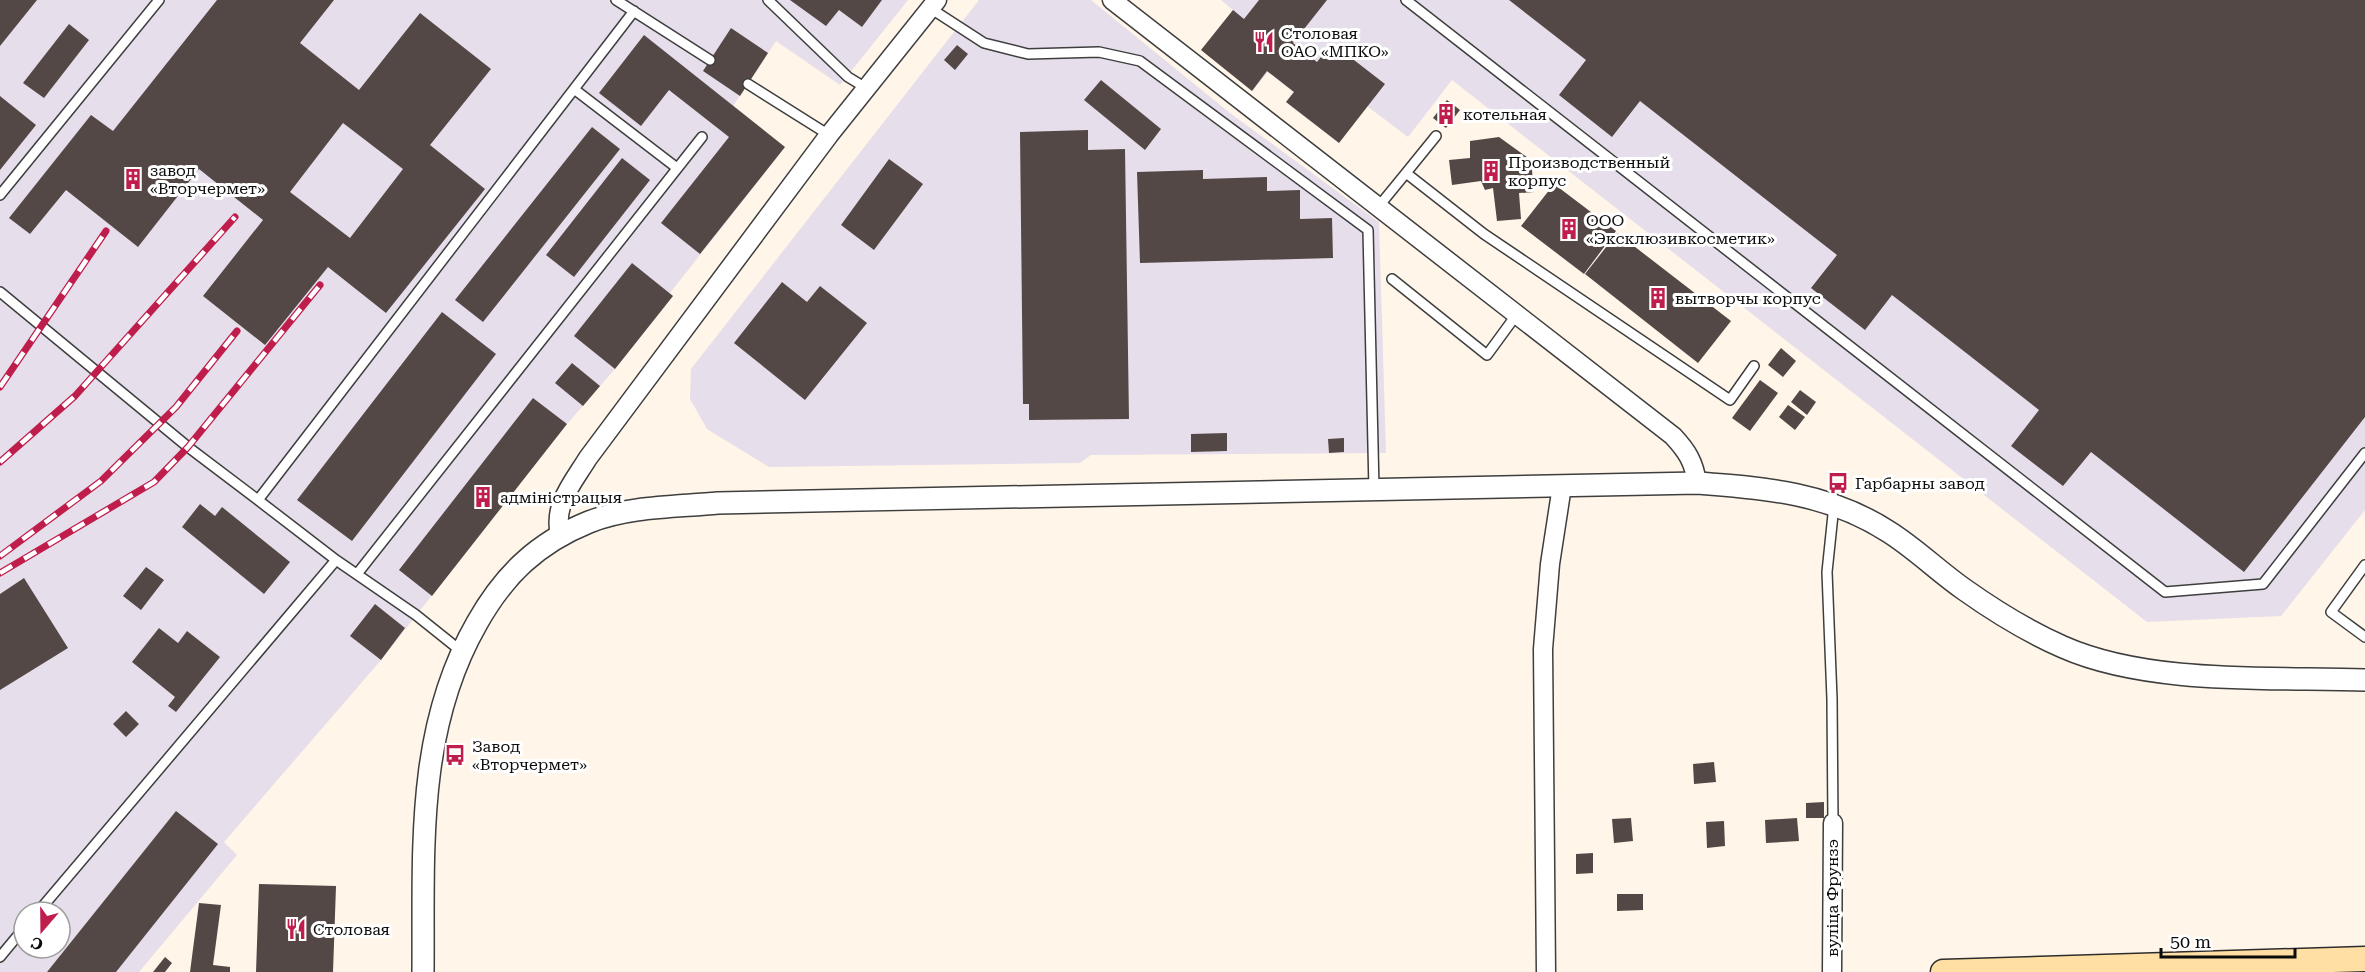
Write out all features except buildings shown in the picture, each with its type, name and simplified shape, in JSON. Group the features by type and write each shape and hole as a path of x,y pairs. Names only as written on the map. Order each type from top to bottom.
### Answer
{"main road":[{"path":"1943,972 2365,959"}],"street":[{"path":"1112,0 1673,436 1689,453 1695,467 1697,483"},
{"path":"560,536 558,526 560,504 588,458 829,135 933,4"},
{"path":"423,972 424,819 432,750 440,710 461,651 490,600 526,557 560,536 591,521 619,513 718,503 1374,489 1697,483 1773,489 1834,505 1889,532 1965,590 2020,626 2065,648 2129,668 2194,675 2365,680"},
{"path":"1546,972 1543,650 1550,564 1562,486"},
{"name":"вуліца Фрунзэ","path":"1832,972 1833,824"}],"lane":[{"path":"0,195 159,0"},
{"path":"616,0 710,60"},
{"path":"768,0 848,77 866,88"},
{"path":"1406,0 2165,592 2263,584 2365,453"},
{"path":"933,4 984,42 1028,54 1100,52 1140,61 1368,230 1374,489"},
{"path":"258,500 634,11"},
{"path":"748,84 829,135"},
{"path":"574,89 677,168"},
{"path":"1379,206 1436,136"},
{"path":"357,574 702,137"},
{"path":"1406,173 1484,234 1730,400 1754,366"},
{"path":"1392,279 1487,355 1517,315"},
{"path":"0,292 188,447 336,560 416,615 461,651"},
{"path":"1833,824 1833,699 1827,572 1834,505"},
{"path":"48,900 336,560"},
{"path":"2365,566 2331,612 2365,637"},
{"path":"0,957 12,942"}],"shaded area":[{"name":"Завод «Вторчермет»","path":"0,0 908,0 840,85 776,41 733,106 785,147 670,293 673,296 615,369 567,424 381,660 224,842 237,855 139,972 0,972"},
{"path":"979,0 1091,0 1230,113 1379,222 1386,453 1091,455 1080,463 769,467 707,429 690,399 691,369"},
{"path":"1221,0 2365,0 2365,510 2281,616 2147,622 1452,80 1408,137 1367,106 1339,143 1286,102 1293,92 1268,72 1252,91 1201,50 1233,10"}],"railway":[{"path":"0,462 75,396 235,217"},
{"path":"0,387 106,231"},
{"path":"0,573 154,482 188,447 320,285"},
{"path":"0,556 101,481 176,407 237,331"}],"place":[{"name":"Столовая ОАО «МПКО»","path":"1264,42"},
{"name":"котельная","path":"1446,114"},
{"name":"Производственный корпус","path":"1491,171"},
{"name":"завод «Вторчермет»","path":"133,179"},
{"name":"ООО «Эксклюзивкосметик»","path":"1569,229"},
{"name":"вытворчы корпус","path":"1658,298"},
{"name":"Гарбарны завод","path":"1838,483"},
{"name":"адміністрацыя","path":"483,497"},
{"name":"Завод «Вторчермет»","path":"455,755"},
{"name":"Столовая","path":"296,929"}]}
